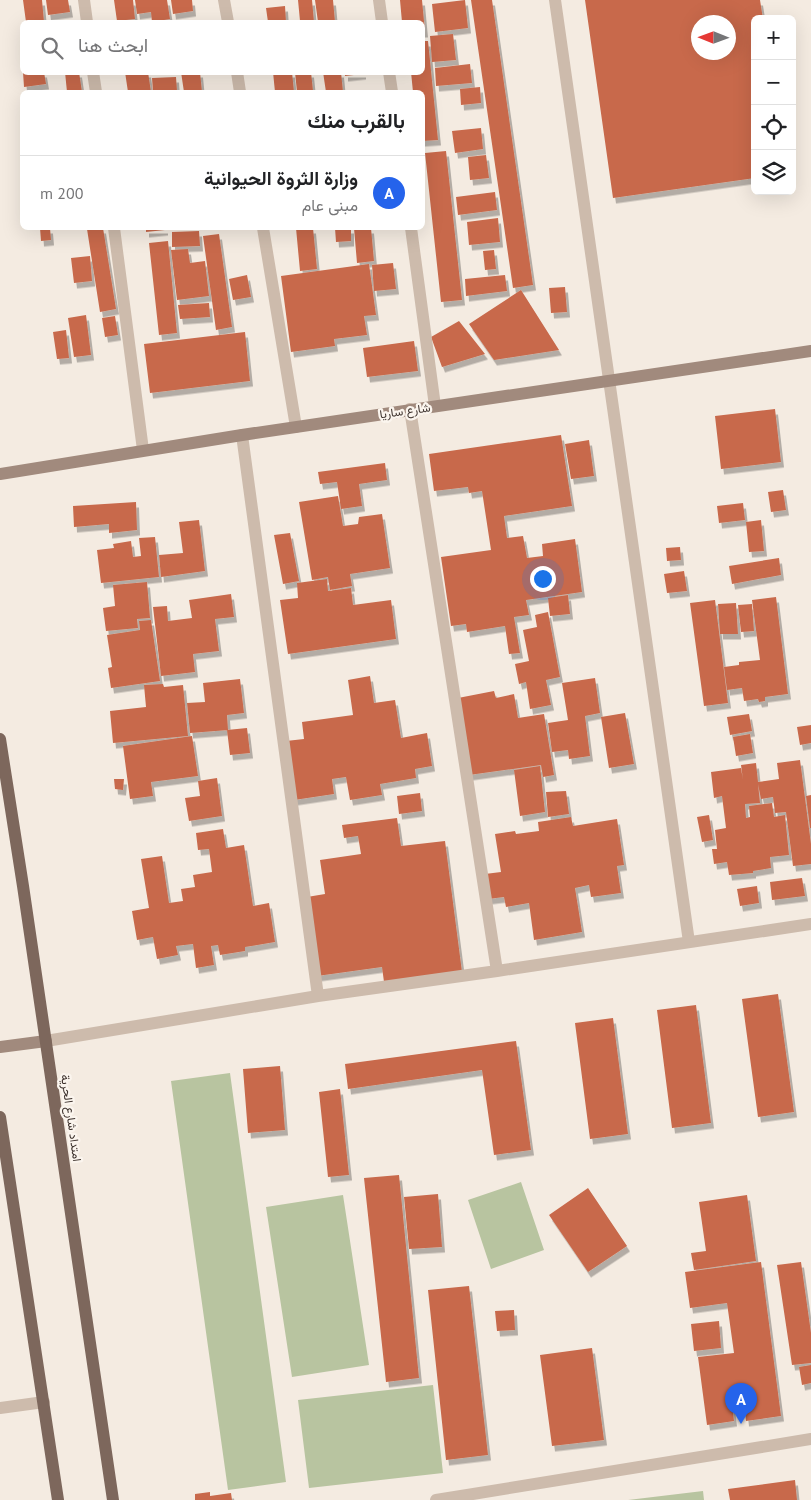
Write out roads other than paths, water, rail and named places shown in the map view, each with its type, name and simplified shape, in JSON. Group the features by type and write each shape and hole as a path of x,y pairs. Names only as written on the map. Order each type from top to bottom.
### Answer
{"main road":[{"name":"امتداد شارع الحرية","path":"0,739 113,1500"},
{"path":"0,1117 58,1500"}],"street":[{"path":"84,0 87,20"},
{"path":"224,0 228,20"},
{"path":"379,0 382,20"},
{"path":"554,0 689,942"},
{"path":"93,75 96,90"},
{"path":"237,75 240,90"},
{"path":"389,75 392,90"},
{"path":"114,230 143,450"},
{"path":"263,230 296,427"},
{"path":"411,230 436,406"},
{"name":"شارع ساريا","path":"0,474 143,450 811,351"},
{"path":"410,410 498,971"},
{"path":"242,435 318,996"},
{"path":"0,1047 318,996 811,924"},
{"path":"0,1408 44,1402"},
{"path":"436,1500 811,1439"}],"place":[{"name":"وزارة الثروة الحيوانية","path":"741,1424"}]}
